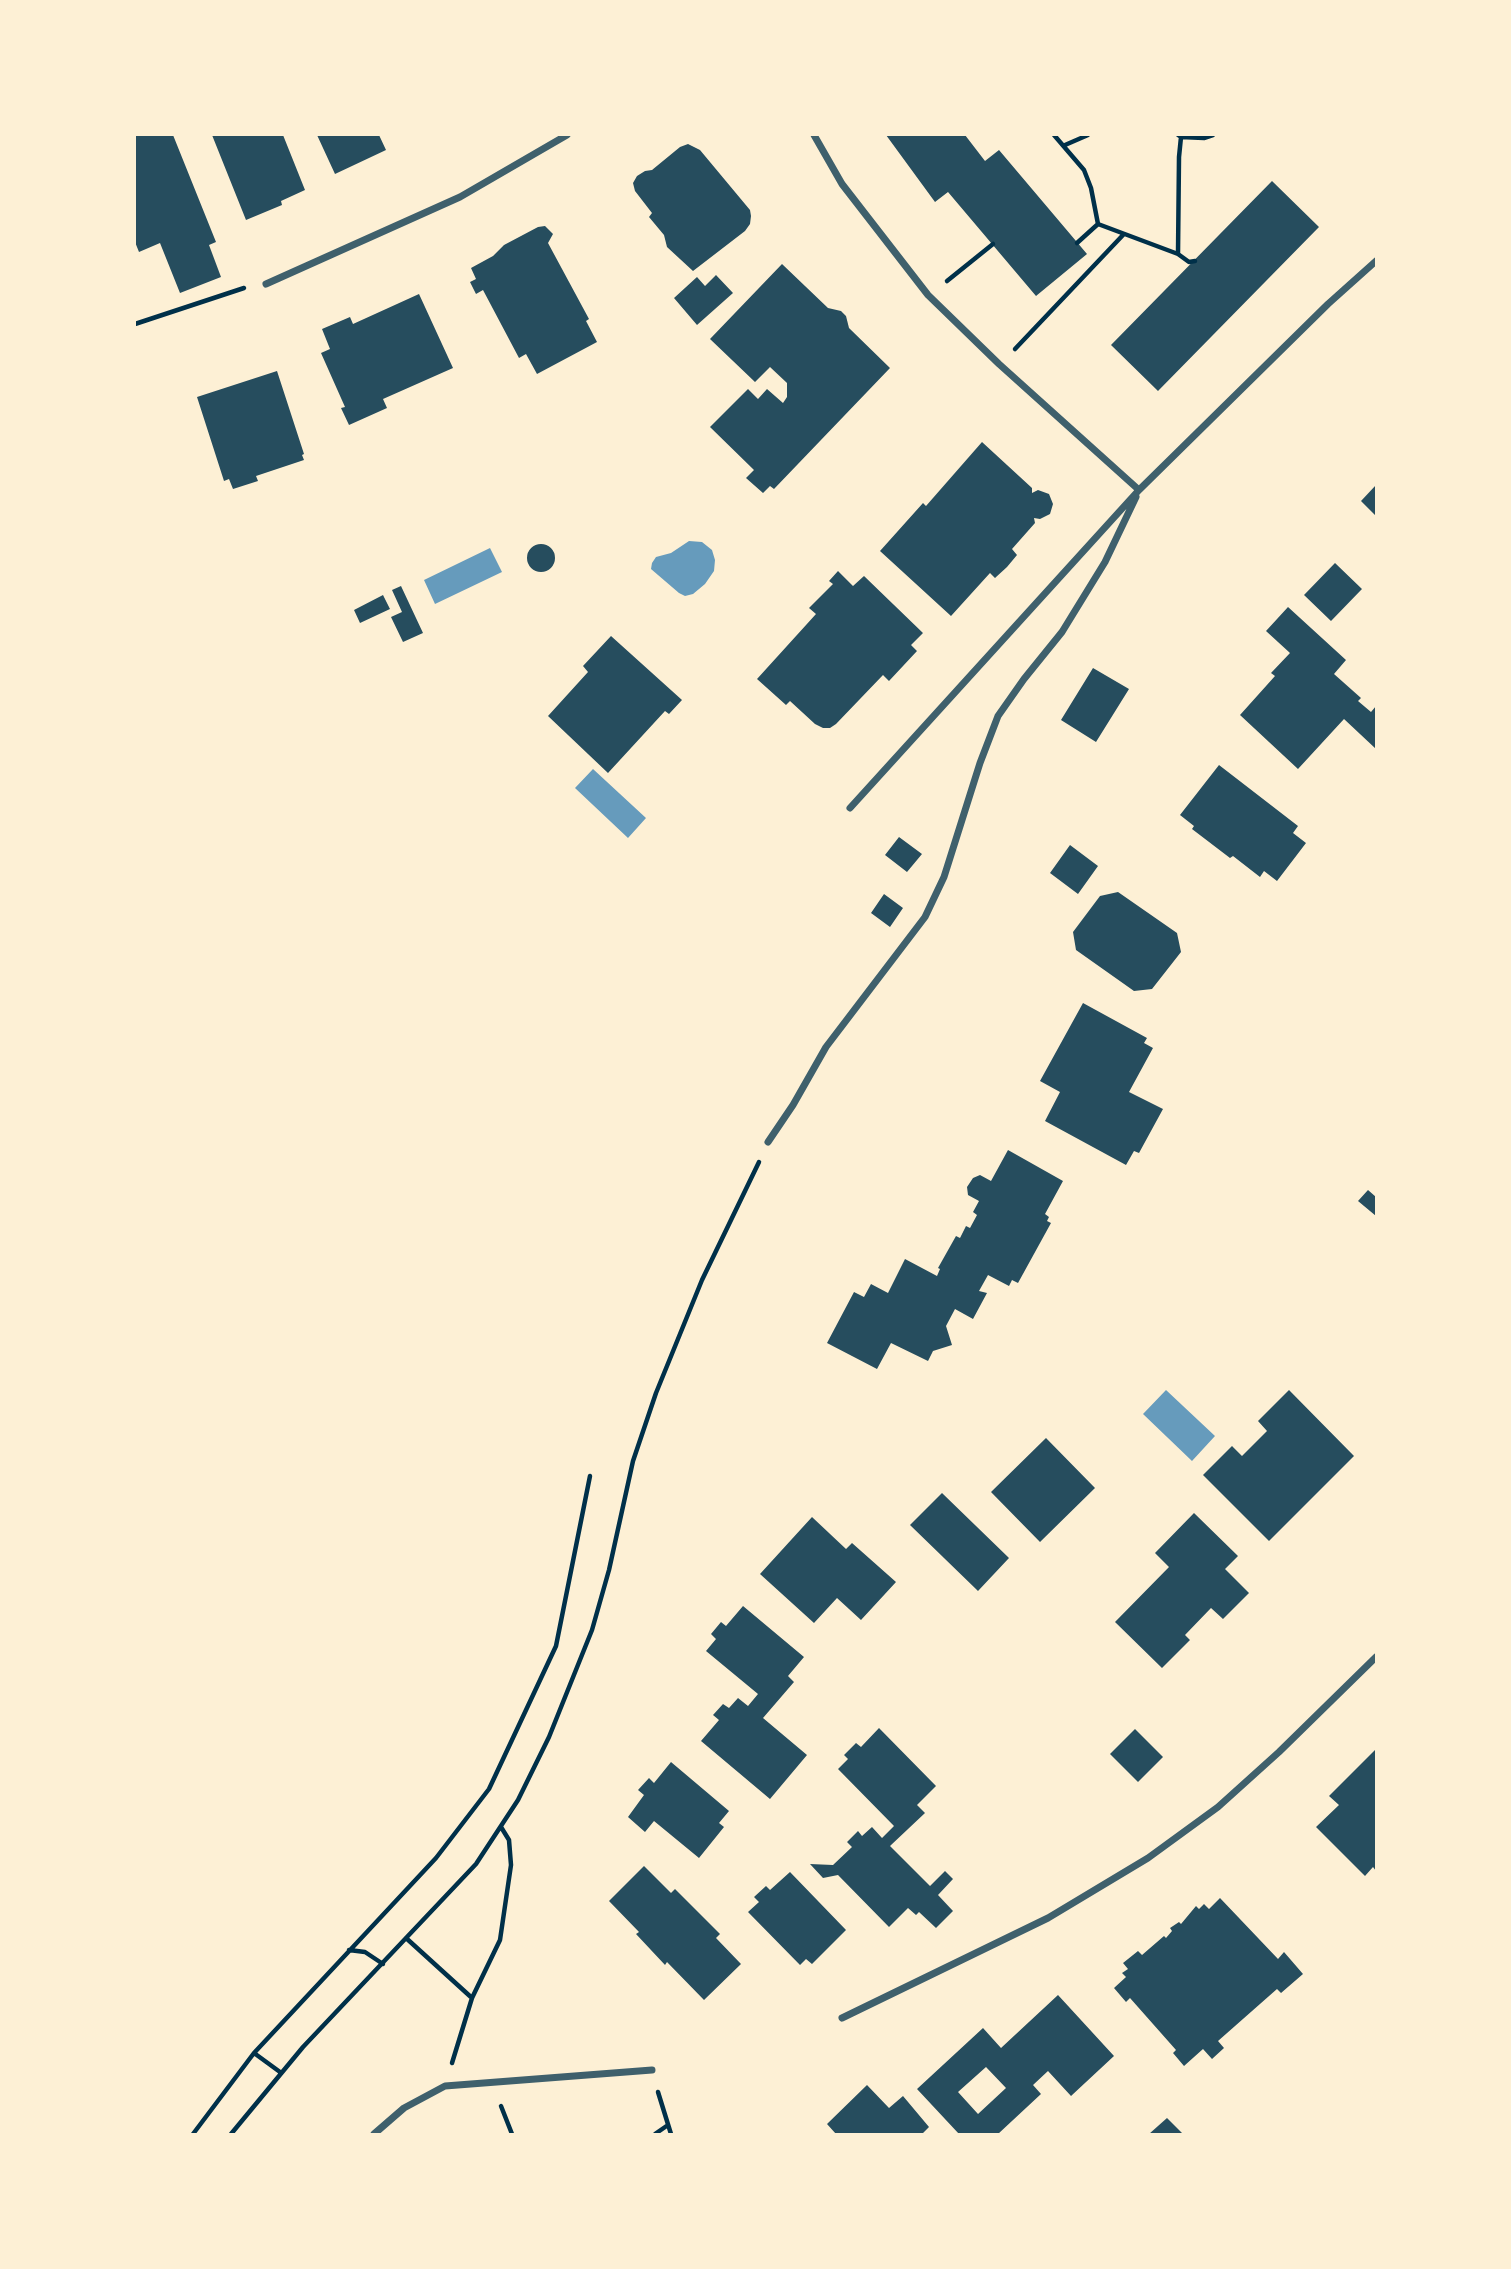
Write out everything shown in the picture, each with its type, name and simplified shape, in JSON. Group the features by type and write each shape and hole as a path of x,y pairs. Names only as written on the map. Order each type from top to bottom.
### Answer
{"street":[{"path":"265,284 460,197 567,135"},
{"path":"814,135 842,184 928,295 999,364 1139,490"},
{"path":"850,808 1139,490 1328,304 1376,261"},
{"path":"768,1142 826,1047 926,916 944,877 980,763 998,716 1062,632 1105,562 1139,490"},
{"path":"842,2018 1048,1918 1148,1858 1218,1807 1279,1752 1376,1657"},
{"path":"374,2134 404,2108 445,2086 652,2070"}],"path":[{"path":"1054,135 1084,170 1091,188 1098,224"},
{"path":"1065,145 1088,135"},
{"path":"1178,254 1180,136 1205,138 1213,135"},
{"path":"1098,224 1178,254 1189,262 1195,261"},
{"path":"1077,243 1098,224"},
{"path":"999,364 1123,235"},
{"path":"928,295 993,244"},
{"path":"135,324 245,287 265,284"},
{"path":"231,2134 280,2072 476,1864 518,1801 573,1681 595,1618 609,1570 633,1461 656,1393 702,1280 768,1142"},
{"path":"193,2134 254,2053 436,1858 489,1789 556,1646 590,1476"},
{"path":"445,2086 472,1998 500,1940 511,1865 509,1840 501,1827"},
{"path":"406,1938 472,1998"},
{"path":"349,1950 365,1952 383,1964"},
{"path":"254,2053 280,2072"},
{"path":"652,2070 671,2134"},
{"path":"655,2134 668,2125"}],"water":[{"path":"689,541 702,542 712,550 715,560 714,571 705,584 693,594 685,596 651,569 656,557 671,553"},
{"path":"490,548 502,572 435,604 424,580"},
{"path":"593,769 646,818 628,838 575,788"},
{"path":"1166,1390 1215,1436 1192,1461 1143,1414"}],"building":[{"path":"135,135 173,135 216,242 209,245 221,277 180,293 160,243 139,252 135,242"},
{"path":"212,135 283,135 305,190 281,201 282,205 246,220"},
{"path":"317,135 379,135 386,150 335,174"},
{"path":"886,135 965,135 985,161 999,150 1087,254 1036,296 948,192 935,202"},
{"path":"688,144 700,150 750,210 751,216 745,231 693,271 667,247 664,235 649,217 652,213 635,191 633,183 637,176 652,170 680,147"},
{"path":"1272,181 1319,227 1158,391 1111,345"},
{"path":"545,226 553,234 548,243 589,319 586,321 597,342 537,374 526,354 519,358 483,290 476,294 470,282 476,279 471,268 493,256 504,245"},
{"path":"782,264 828,308 841,311 846,316 849,328 890,368 774,489 770,486 763,493 746,478 754,470 710,427 748,389 758,399 767,389 783,403 787,397 787,383 770,367 755,382 710,339"},
{"path":"716,275 733,293 697,325 674,298 697,277 705,286"},
{"path":"419,294 453,368 383,399 387,408 349,425 341,408 345,407 321,353 330,349 322,329 350,317 353,324"},
{"path":"277,371 304,460 256,476 258,481 233,489 229,479 224,481 197,397"},
{"path":"982,442 1032,488 1032,493 1038,490 1049,494 1053,504 1050,514 1040,519 1034,518 1035,523 1012,549 1017,555 1007,567 995,578 990,573 951,616 880,551 923,503 926,506"},
{"path":"1376,485 1376,516 1361,501"},
{"path":"541,544 551,548 555,558 551,568 541,572 531,568 527,558 531,548"},
{"path":"1335,563 1362,589 1331,621 1304,595"},
{"path":"838,571 853,586 864,576 923,633 911,645 917,651 889,681 883,675 836,724 823,728 790,701 786,705 757,679 816,614 809,608 833,584 829,581"},
{"path":"401,586 423,633 403,642 391,617 402,612 392,590"},
{"path":"383,595 390,609 360,623 354,610"},
{"path":"1288,607 1346,660 1334,674 1361,698 1358,701 1371,712 1376,706 1376,749 1344,719 1298,769 1240,715 1275,676 1271,673 1290,653 1266,631"},
{"path":"611,636 682,700 669,714 665,711 608,773 548,716 588,672 583,666"},
{"path":"1093,668 1129,689 1096,742 1061,720"},
{"path":"1219,765 1298,826 1293,833 1306,843 1277,881 1264,871 1260,877 1233,856 1230,858 1192,829 1194,826 1180,815"},
{"path":"899,837 922,854 907,872 885,855"},
{"path":"1070,845 1098,866 1078,894 1050,873"},
{"path":"1118,892 1177,933 1181,952 1152,989 1134,991 1076,950 1073,932 1100,896"},
{"path":"884,894 903,908 890,927 871,913"},
{"path":"1083,1003 1147,1038 1144,1043 1153,1048 1129,1092 1163,1109 1139,1153 1134,1151 1126,1165 1045,1121 1060,1092 1040,1081"},
{"path":"1008,1150 1063,1181 1045,1214 1049,1217 1047,1221 1051,1223 1018,1283 1012,1280 1009,1286 988,1275 979,1291 987,1293 973,1319 955,1309 946,1326 952,1345 933,1351 928,1361 891,1343 877,1369 827,1343 854,1292 864,1297 871,1284 888,1293 905,1259 937,1276 940,1269 938,1268 956,1236 960,1238 966,1226 970,1228 977,1215 973,1212 979,1201 968,1195 967,1187 973,1178 980,1175 991,1181"},
{"path":"1368,1190 1376,1197 1376,1216 1358,1201"},
{"path":"1289,1390 1354,1456 1269,1541 1203,1475 1232,1446 1242,1456 1267,1431 1258,1421"},
{"path":"1046,1438 1095,1488 1040,1542 991,1492"},
{"path":"942,1493 1009,1558 978,1591 910,1525"},
{"path":"1194,1513 1238,1556 1225,1569 1249,1593 1223,1619 1211,1608 1185,1635 1190,1640 1162,1668 1115,1622 1169,1567 1155,1553"},
{"path":"812,1517 846,1549 852,1543 896,1582 861,1620 837,1598 814,1623 760,1574"},
{"path":"743,1606 804,1657 788,1676 794,1682 763,1718 807,1755 770,1799 701,1741 719,1720 713,1715 723,1704 729,1708 738,1698 748,1706 758,1694 706,1651 716,1639 711,1634 721,1622 726,1626"},
{"path":"879,1728 936,1786 917,1805 925,1813 890,1846 930,1886 945,1871 953,1879 938,1895 953,1911 936,1928 919,1912 916,1915 908,1908 889,1927 838,1875 823,1878 810,1864 833,1865 852,1847 847,1842 858,1831 862,1836 872,1827 882,1838 894,1826 838,1769 848,1759 844,1755 856,1743 861,1747"},
{"path":"1135,1729 1163,1757 1138,1782 1110,1754"},
{"path":"1376,1749 1376,1871 1373,1867 1365,1876 1316,1827 1339,1805 1329,1796"},
{"path":"671,1762 729,1811 719,1823 724,1827 699,1858 654,1821 645,1832 628,1817 644,1795 638,1790 649,1778 654,1783"},
{"path":"644,1866 671,1893 675,1889 720,1934 716,1938 741,1964 704,2000 667,1962 665,1965 636,1934 639,1932 609,1901"},
{"path":"790,1872 846,1930 812,1964 806,1959 800,1965 748,1912 759,1902 754,1897 766,1886 770,1890"},
{"path":"1220,1898 1278,1959 1284,1952 1303,1974 1281,1993 1277,1989 1218,2041 1224,2048 1212,2059 1203,2049 1184,2066 1173,2053 1176,2050 1130,1998 1126,2002 1114,1988 1126,1977 1122,1973 1128,1969 1123,1963 1138,1951 1142,1955 1164,1936 1166,1938 1172,1931 1170,1928 1179,1922 1181,1924 1196,1906 1199,1909 1204,1904 1209,1909"},
{"path":"1058,1995 1114,2056 1071,2096 1048,2071 1033,2085 1041,2094 998,2134 959,2134 917,2089 983,2028 1001,2048","holes":["986,2067 1006,2088 978,2114 958,2092"]},
{"path":"867,2085 889,2108 903,2096 929,2127 922,2134 836,2134 827,2124"},
{"path":"1167,2118 1183,2134 1149,2134"}]}
